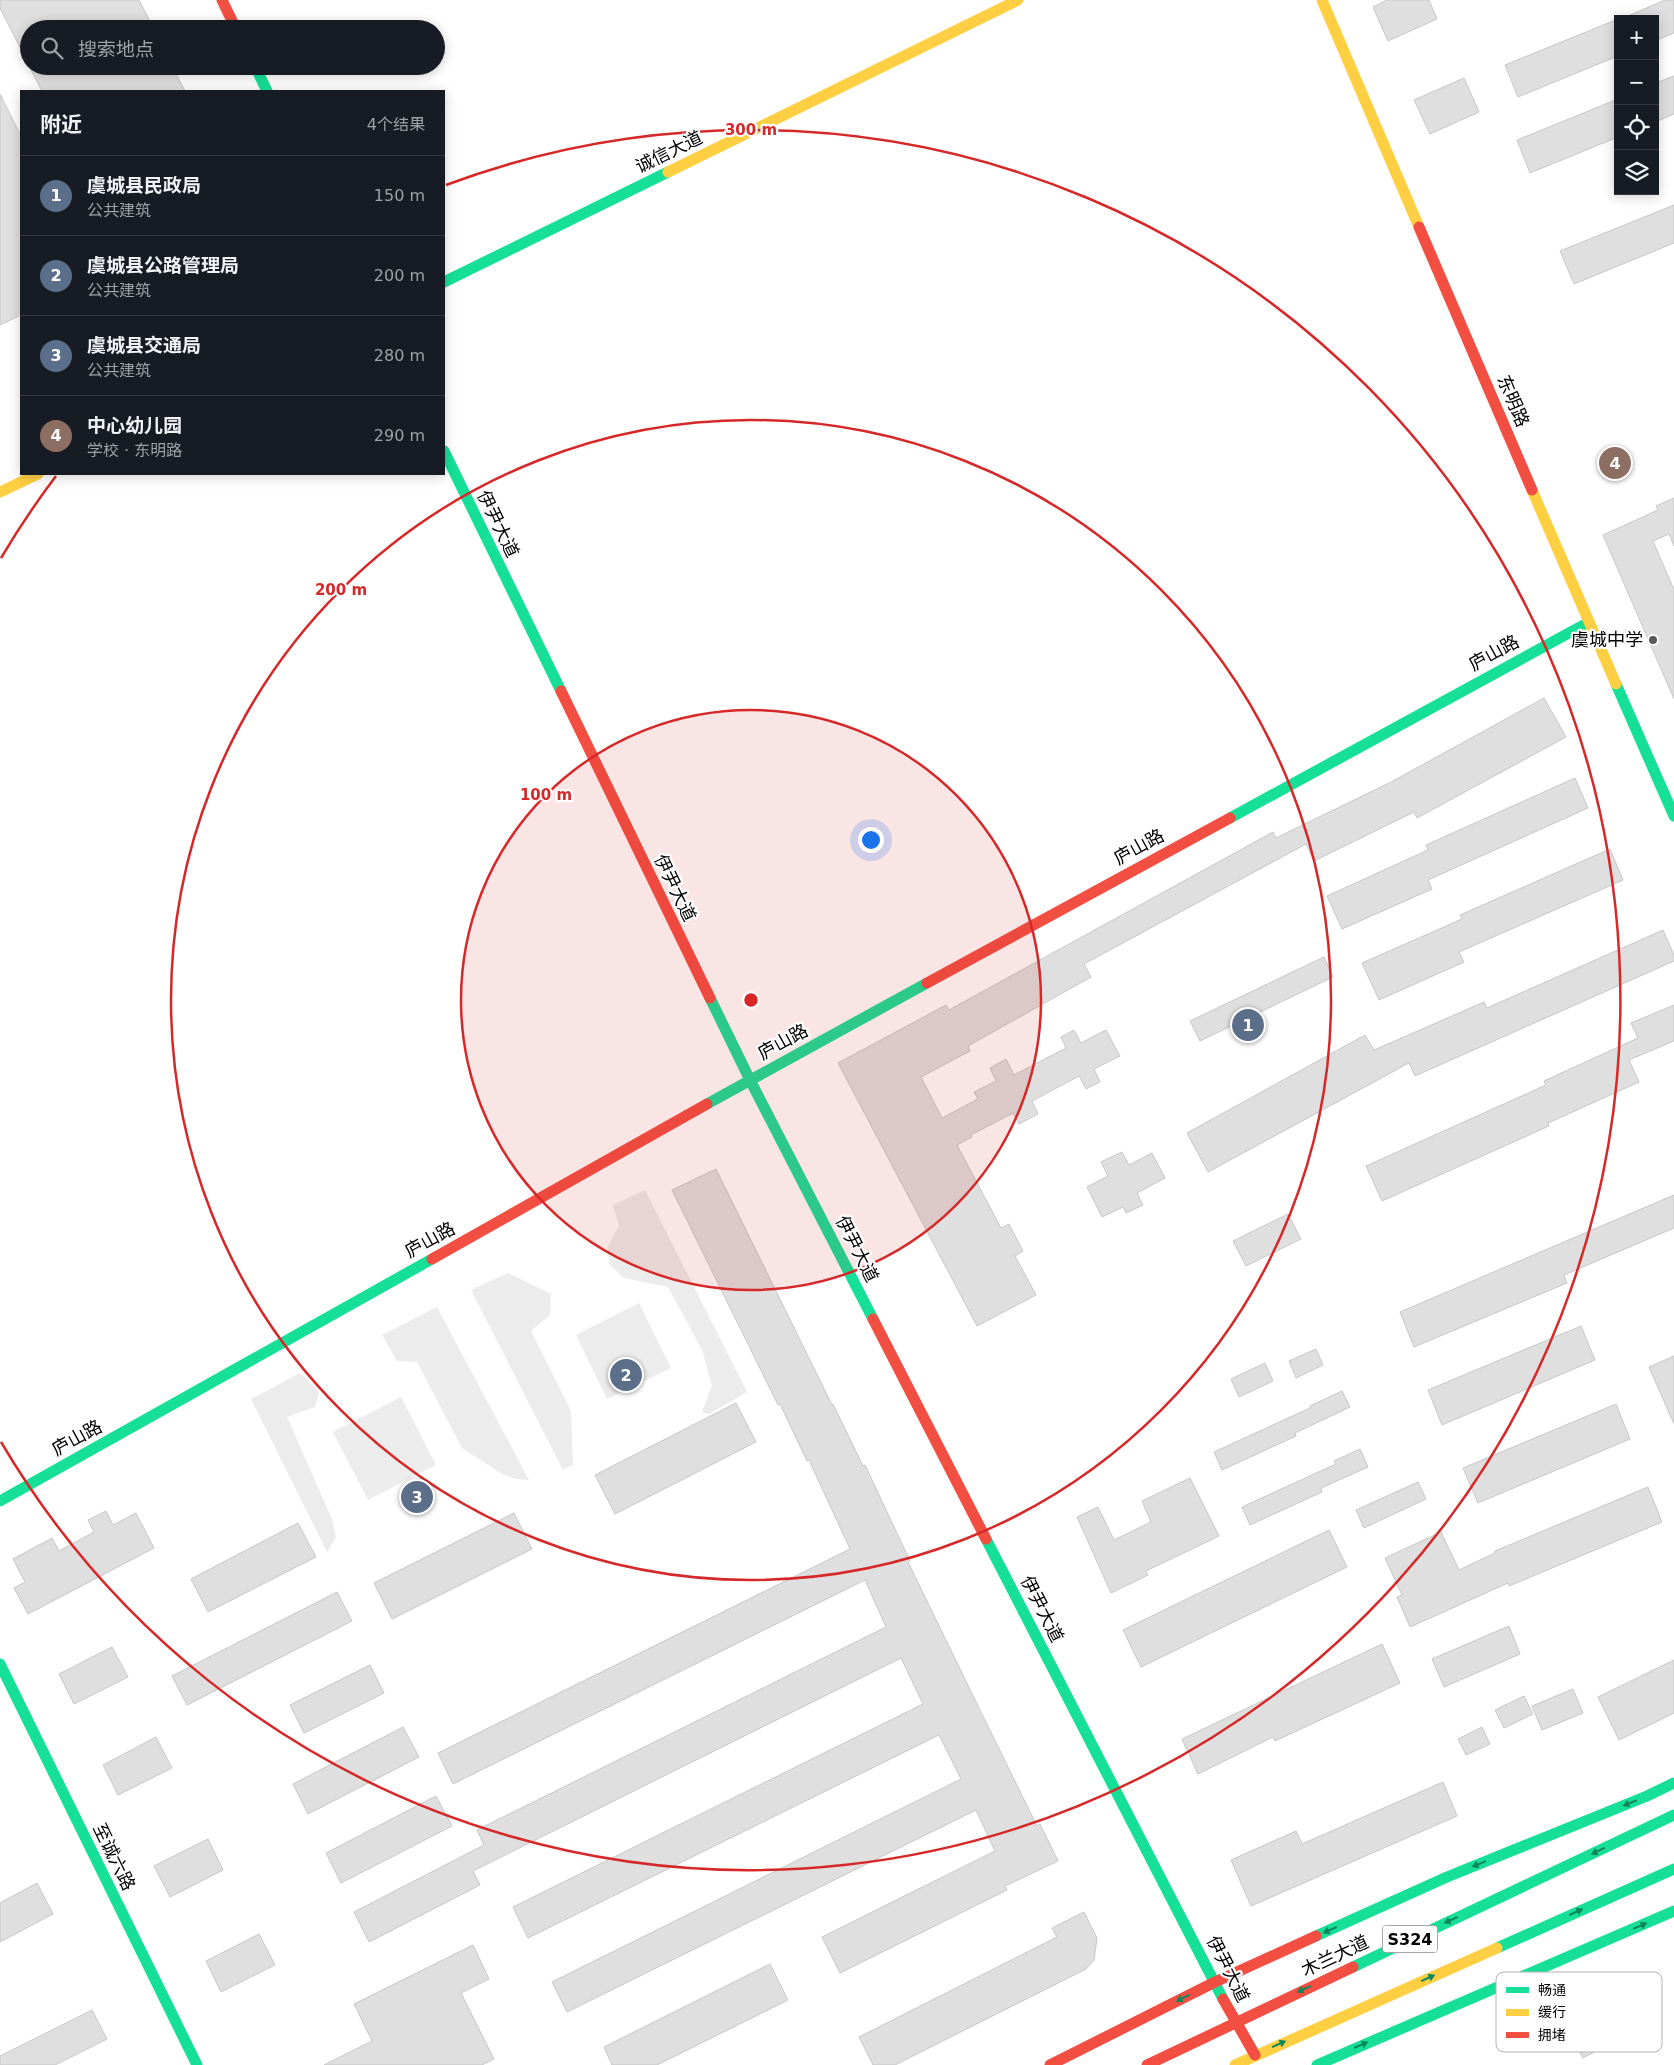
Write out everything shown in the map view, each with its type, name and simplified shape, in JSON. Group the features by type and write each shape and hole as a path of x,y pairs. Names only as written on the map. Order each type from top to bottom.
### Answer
{"main road":[{"path":"222,0 232,20"},
{"name":"诚信大道","path":"445,282 1018,0"},
{"name":"东明路","path":"1322,0 1674,816"},
{"path":"259,75 266,90"},
{"name":"伊尹大道","path":"445,453 750,1080 1214,1982 1255,2055"},
{"path":"0,492 36,475"},
{"name":"庐山路","path":"0,1501 750,1080 1589,622"},
{"name":"至诚六路","path":"0,1664 197,2065"},
{"path":"1050,2065 1214,1982 1446,1877 1638,1800 1674,1783"},
{"name":"木兰大道","path":"1147,2065 1674,1816"},
{"name":"S324","path":"1235,2065 1674,1868"},
{"path":"1533,1972 1674,1911"},
{"path":"1317,2065 1496,1988"}],"shaded area":[{"path":"645,1190 747,1392 709,1414 702,1412 712,1386 702,1350 668,1287 624,1278 609,1264 608,1246 619,1226 613,1205"},
{"path":"508,1273 551,1294 550,1315 531,1331 571,1411 573,1465 563,1470 471,1290"},
{"path":"639,1303 671,1368 607,1399 576,1335"},
{"path":"437,1307 529,1480 516,1479 502,1474 462,1448 417,1362 397,1361 382,1335"},
{"path":"300,1373 319,1392 315,1407 287,1417 332,1519 336,1537 327,1552 251,1399"},
{"path":"401,1397 436,1465 368,1500 333,1432"}],"building":[{"path":"0,0 139,0 149,20 20,20 20,47 0,8"},
{"path":"1387,0 1429,0 1437,19 1388,41 1373,7"},
{"path":"1665,0 1674,0 1674,33 1659,39 1659,15 1630,15"},
{"path":"1614,21 1614,58 1518,97 1505,65"},
{"path":"34,75 177,75 184,90 41,90"},
{"path":"1674,76 1674,114 1659,120 1659,105 1659,82"},
{"path":"1464,78 1479,112 1430,134 1414,100"},
{"path":"0,94 20,134 20,315 0,325"},
{"path":"1614,101 1614,139 1530,173 1517,140"},
{"path":"1674,205 1674,243 1574,284 1560,251"},
{"name":"虞城中学","path":"1674,498 1674,546 1669,534 1653,541 1674,590 1674,699 1603,535 1658,510 1656,506"},
{"path":"1544,698 1566,737 1417,818 1414,812 1314,861 1306,844 1084,964 1091,977 968,1046 970,1051 921,1077 942,1118 978,1099 974,1092 996,1081 990,1068 1006,1059 1014,1075 1066,1048 1061,1037 1074,1030 1081,1043 1106,1030 1120,1056 1094,1069 1100,1082 1086,1089 1079,1076 1032,1101 1038,1114 1019,1124 1013,1113 971,1135 972,1137 957,1145 1001,1228 1009,1224 1023,1251 1015,1256 1036,1295 977,1326 838,1063 946,1005 949,1010 1273,832 1276,838 1391,782"},
{"path":"1575,778 1588,808 1428,880 1432,889 1342,929 1327,896 1428,850 1426,845"},
{"path":"1610,849 1623,880 1459,952 1464,962 1379,1000 1362,963 1462,919 1460,915"},
{"path":"1663,930 1674,955 1674,961 1415,1076 1409,1063 1208,1172 1187,1133 1365,1035 1374,1050 1484,1002 1487,1008"},
{"path":"1324,957 1333,977 1200,1041 1190,1021"},
{"path":"1674,1005 1674,1041 1629,1060 1639,1082 1548,1123 1549,1126 1382,1201 1366,1166 1546,1085 1544,1081 1638,1038 1631,1023"},
{"path":"1122,1152 1129,1165 1152,1153 1165,1178 1137,1193 1143,1205 1126,1213 1123,1207 1102,1217 1087,1187 1108,1176 1101,1162"},
{"path":"716,1169 832,1405 863,1466 865,1465 910,1561 908,1562 1037,1826 1040,1824 1058,1861 1005,1886 1007,1890 840,1973 822,1937 995,1851 976,1810 567,2012 552,1982 961,1779 939,1735 528,1938 513,1907 923,1704 901,1658 473,1871 480,1885 369,1942 354,1912 484,1845 477,1830 886,1627 865,1580 453,1784 438,1753 850,1549 809,1460 807,1461 780,1404 778,1405 672,1190"},
{"path":"1674,1195 1674,1228 1564,1275 1567,1283 1414,1347 1400,1312"},
{"path":"1288,1214 1301,1239 1246,1266 1233,1241"},
{"path":"1581,1326 1595,1360 1442,1425 1428,1390"},
{"path":"1316,1349 1323,1365 1296,1378 1289,1361"},
{"path":"1674,1356 1674,1424 1649,1367"},
{"path":"1265,1363 1273,1381 1239,1397 1231,1379"},
{"path":"1342,1391 1350,1407 1295,1433 1296,1436 1222,1470 1214,1452 1310,1408 1310,1406"},
{"path":"736,1403 756,1442 615,1514 595,1475"},
{"path":"1616,1404 1630,1439 1478,1503 1463,1468"},
{"path":"1360,1449 1368,1467 1321,1488 1322,1492 1250,1525 1242,1507 1336,1464 1334,1461"},
{"path":"1190,1478 1219,1536 1146,1571 1148,1575 1111,1593 1077,1517 1098,1507 1114,1540 1151,1522 1142,1501"},
{"path":"1418,1482 1426,1499 1364,1528 1356,1510"},
{"path":"1648,1487 1662,1522 1509,1586 1508,1583 1410,1627 1397,1597 1402,1595 1385,1558 1441,1532 1459,1570 1495,1553 1495,1551"},
{"path":"106,1511 113,1525 136,1513 154,1548 28,1614 14,1588 25,1582 13,1559 52,1538 59,1551 94,1532 88,1520"},
{"path":"514,1513 532,1549 392,1619 374,1583"},
{"path":"298,1523 316,1557 208,1612 191,1579"},
{"path":"1329,1530 1347,1567 1141,1667 1123,1630"},
{"path":"337,1592 352,1621 187,1705 172,1676"},
{"path":"1509,1626 1520,1654 1444,1687 1432,1659"},
{"path":"1382,1644 1400,1683 1275,1741 1273,1737 1198,1774 1182,1739"},
{"path":"112,1647 128,1677 74,1704 59,1674"},
{"path":"1674,1660 1674,1713 1619,1740 1598,1697"},
{"path":"370,1665 384,1693 304,1733 290,1705"},
{"path":"1573,1689 1583,1713 1542,1730 1532,1706"},
{"path":"1524,1696 1533,1714 1504,1728 1495,1710"},
{"path":"403,1727 419,1757 308,1814 293,1784"},
{"path":"1482,1727 1490,1744 1466,1755 1458,1739"},
{"path":"156,1737 172,1768 118,1795 103,1765"},
{"path":"1443,1782 1457,1816 1251,1906 1231,1860 1296,1831 1302,1844"},
{"path":"436,1796 452,1826 341,1883 326,1853"},
{"path":"208,1839 223,1870 170,1897 154,1866"},
{"path":"37,1883 53,1914 0,1942 0,1903"},
{"path":"1084,1912 1097,1938 1094,1960 1086,1969 895,2065 873,2065 859,2037 1057,1937 1052,1928"},
{"path":"259,1934 275,1965 221,1992 206,1961"},
{"path":"473,1945 489,1979 461,1993 494,2059 482,2065 324,2065 372,2041 354,2004"},
{"path":"770,1964 788,2000 657,2065 612,2065 604,2047"},
{"path":"92,2010 107,2039 55,2065 0,2065 0,2056"},
{"path":"1580,2052 1594,2052 1583,2058"}],"traffic: fast":[{"path":"259,75 267,90"},
{"path":"445,282 668,172"},
{"path":"445,453 561,691"},
{"path":"1230,818 1589,622"},
{"path":"1616,684 1674,816"},
{"path":"707,1104 927,983"},
{"path":"710,998 873,1319"},
{"path":"0,1501 432,1259"},
{"path":"986,1539 1223,1999"},
{"path":"0,1664 197,2065"},
{"path":"1316,1936 1447,1877 1647,1796 1674,1783"},
{"path":"1353,1967 1674,1815"},
{"path":"1497,1948 1674,1869"},
{"path":"1533,1972 1674,1911"},
{"path":"1317,2065 1496,1988"}],"traffic: slow":[{"path":"668,172 1018,0"},
{"path":"1322,0 1419,227"},
{"path":"0,492 36,475"},
{"path":"1532,490 1616,684"},
{"path":"1235,2065 1497,1948"}],"traffic: jam":[{"path":"222,0 232,20"},
{"path":"1419,227 1532,490"},
{"path":"561,691 710,998"},
{"path":"927,983 1230,818"},
{"path":"432,1259 707,1104"},
{"path":"873,1319 986,1539"},
{"path":"1050,2065 1215,1982 1316,1936"},
{"path":"1147,2065 1353,1967"},
{"path":"1223,1999 1255,2055"}],"place":[{"name":"中心幼儿园","path":"1615,463"},
{"name":"虞城中学","path":"1653,640"},
{"name":"虞城县民政局","path":"1248,1025"},
{"name":"虞城县公路管理局","path":"626,1375"},
{"name":"虞城县交通局","path":"417,1497"}]}
